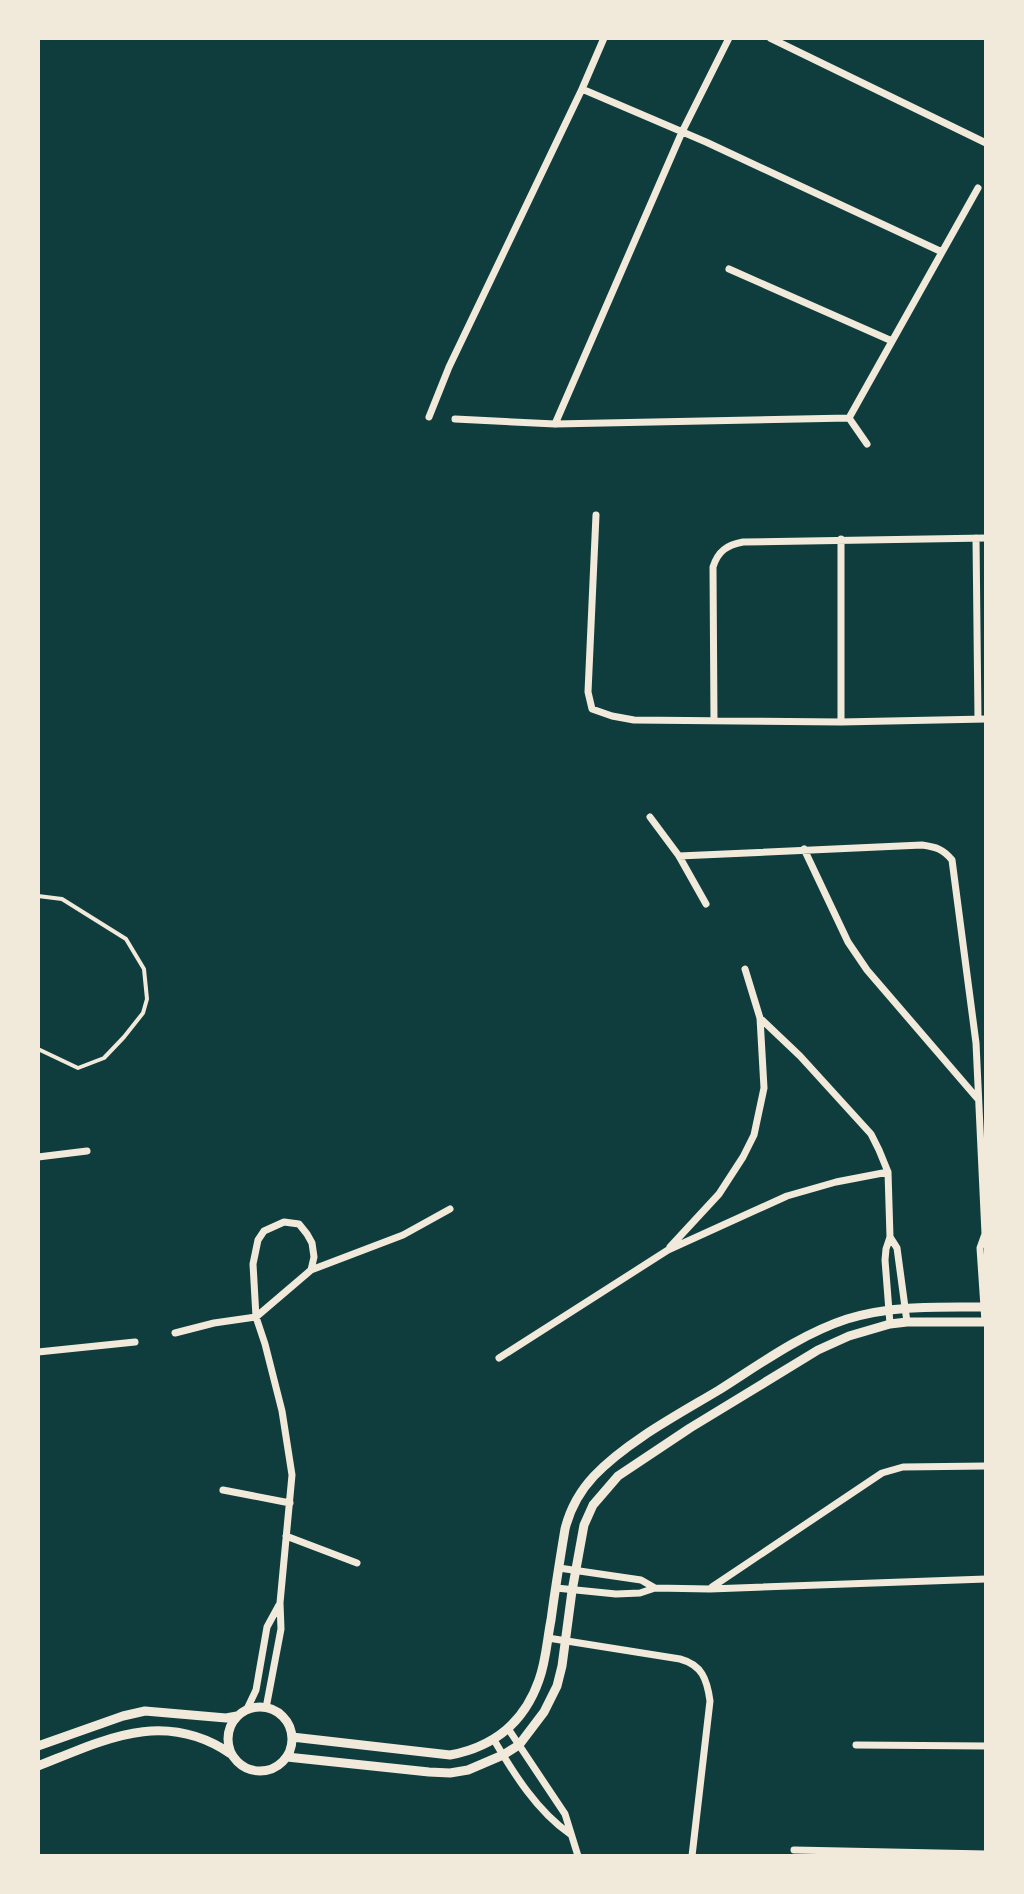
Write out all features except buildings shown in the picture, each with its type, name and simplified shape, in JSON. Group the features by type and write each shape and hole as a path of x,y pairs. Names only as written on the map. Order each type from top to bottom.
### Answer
{"street":[{"path":"429,417 604,38"},
{"path":"555,424 682,132 729,38"},
{"path":"770,38 986,143"},
{"path":"582,89 942,252"},
{"path":"849,418 978,188"},
{"path":"729,269 892,341"},
{"path":"455,419 555,424 849,418"},
{"path":"849,418 867,444"},
{"path":"596,515 588,692 592,709 634,720 841,722 982,719 976,538"},
{"path":"714,721 713,567 724,548 743,542 986,538"},
{"path":"841,539 841,722"},
{"path":"650,817 679,856 706,904"},
{"path":"287,1757 450,1773 468,1770 503,1755 519,1745 544,1712 557,1686 584,1525 593,1505 618,1476 818,1350 849,1336 907,1322 986,1322 980,1248 986,1235 976,1043 952,860 937,847 922,845 679,856"},
{"path":"804,849 848,942 867,970 977,1099"},
{"path":"668,1250 719,1194 754,1135 764,1088 760,1018 745,969"},
{"path":"760,1018 800,1056 871,1134 888,1172 890,1237 885,1260 890,1324"},
{"path":"38,1157 87,1151"},
{"path":"499,1358 668,1250 787,1196 888,1172"},
{"path":"175,1333 256,1317 311,1270 403,1235 450,1209"},
{"path":"266,1708 281,1629 280,1603 292,1475 282,1411 256,1317 253,1264 258,1240 264,1231 284,1222 299,1224 312,1243 314,1257 311,1270"},
{"path":"890,1237 897,1248 907,1322"},
{"path":"292,1737 450,1755 464,1753 494,1740 509,1730 528,1704 539,1681 565,1529 570,1512 594,1476 661,1426 796,1342 847,1319 904,1307 985,1307"},
{"path":"38,1352 135,1342"},
{"path":"710,1589 882,1473 903,1467 986,1466"},
{"path":"223,1490 290,1503"},
{"path":"286,1536 357,1563"},
{"path":"559,1568 641,1580 655,1588"},
{"path":"556,1588 640,1593 655,1588 710,1589 986,1579"},
{"path":"247,1709 256,1690 267,1627 280,1603"},
{"path":"548,1638 680,1659 703,1673 710,1701 691,1855"},
{"path":"266,1708 276,1711 290,1727 291,1748 279,1765 269,1770 247,1769 237,1763 231,1754 228,1734 231,1724 247,1709 266,1708"},
{"path":"38,1746 145,1711 226,1718 237,1716"},
{"path":"38,1766 123,1734 148,1730 183,1732 206,1739 231,1754"},
{"path":"509,1730 565,1814 578,1856"},
{"path":"494,1740 545,1812 570,1834"},
{"path":"856,1745 986,1746"},
{"path":"794,1850 986,1854"}],"lane":[{"path":"38,896 62,899 126,939 144,969 147,999 143,1013 104,1058 78,1068 38,1049"}]}
